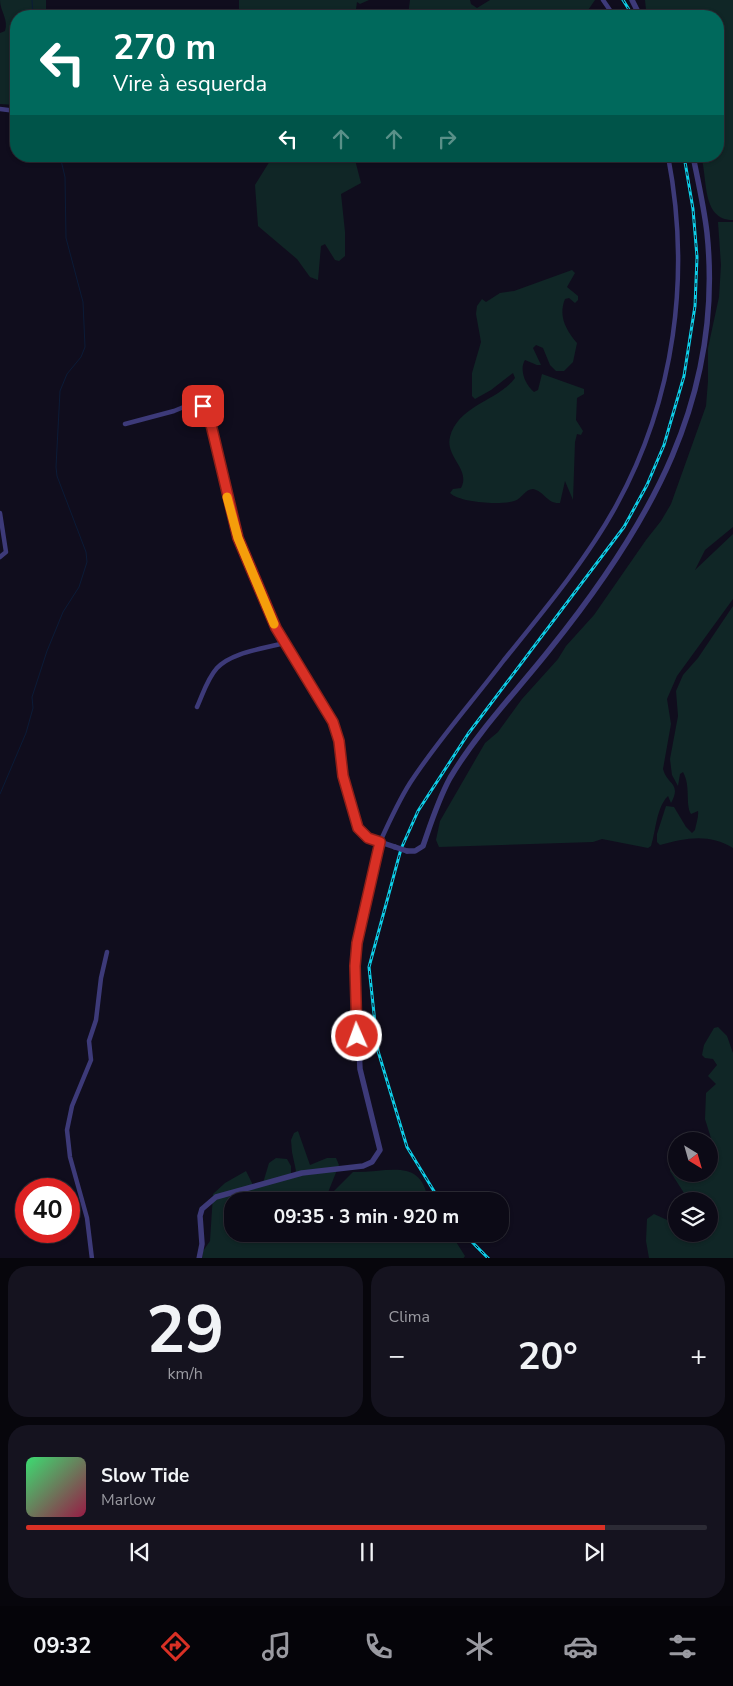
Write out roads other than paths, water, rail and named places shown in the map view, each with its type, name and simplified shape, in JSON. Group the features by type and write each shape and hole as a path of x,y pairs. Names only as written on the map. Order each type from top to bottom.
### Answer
{"street":[{"path":"199,1258 202,1244 200,1216 207,1203 216,1197 302,1173 363,1166 372,1162 380,1150 360,1069 355,966 361,916 380,842 411,781 580,560 615,508 628,484 648,434 668,368 677,309 679,233 669,162"},
{"path":"125,424 174,411 191,404 200,404 206,409 238,538 284,643 333,722 339,741 343,776 358,828 368,838 407,851 415,851 423,846 433,813 456,771 499,710 578,612 621,550 661,484 681,438 696,388 705,339 708,290 707,233 694,162"},
{"path":"0,512 6,552 0,556"},
{"path":"198,707 211,676 218,667 239,655 284,643"},
{"path":"92,1258 86,1218 68,1151 66,1130 72,1106 91,1060 89,1041 96,1020 101,978 107,952"}],"waterway":[{"path":"32,0 33,10"},
{"path":"0,794 26,733 33,708 32,697 47,651 63,612 79,587 87,562 86,552 57,476 56,467 60,391 67,374 81,357 85,347 83,302 66,238 65,177 61,162"}],"railway":[{"path":"623,0 629,10"},
{"path":"434,1192 407,1147 378,1051 369,967 401,849 418,811 468,734 624,527 647,485 664,445 684,376 695,306 697,257 693,209 685,162"},
{"path":"472,1242 488,1258"}]}
